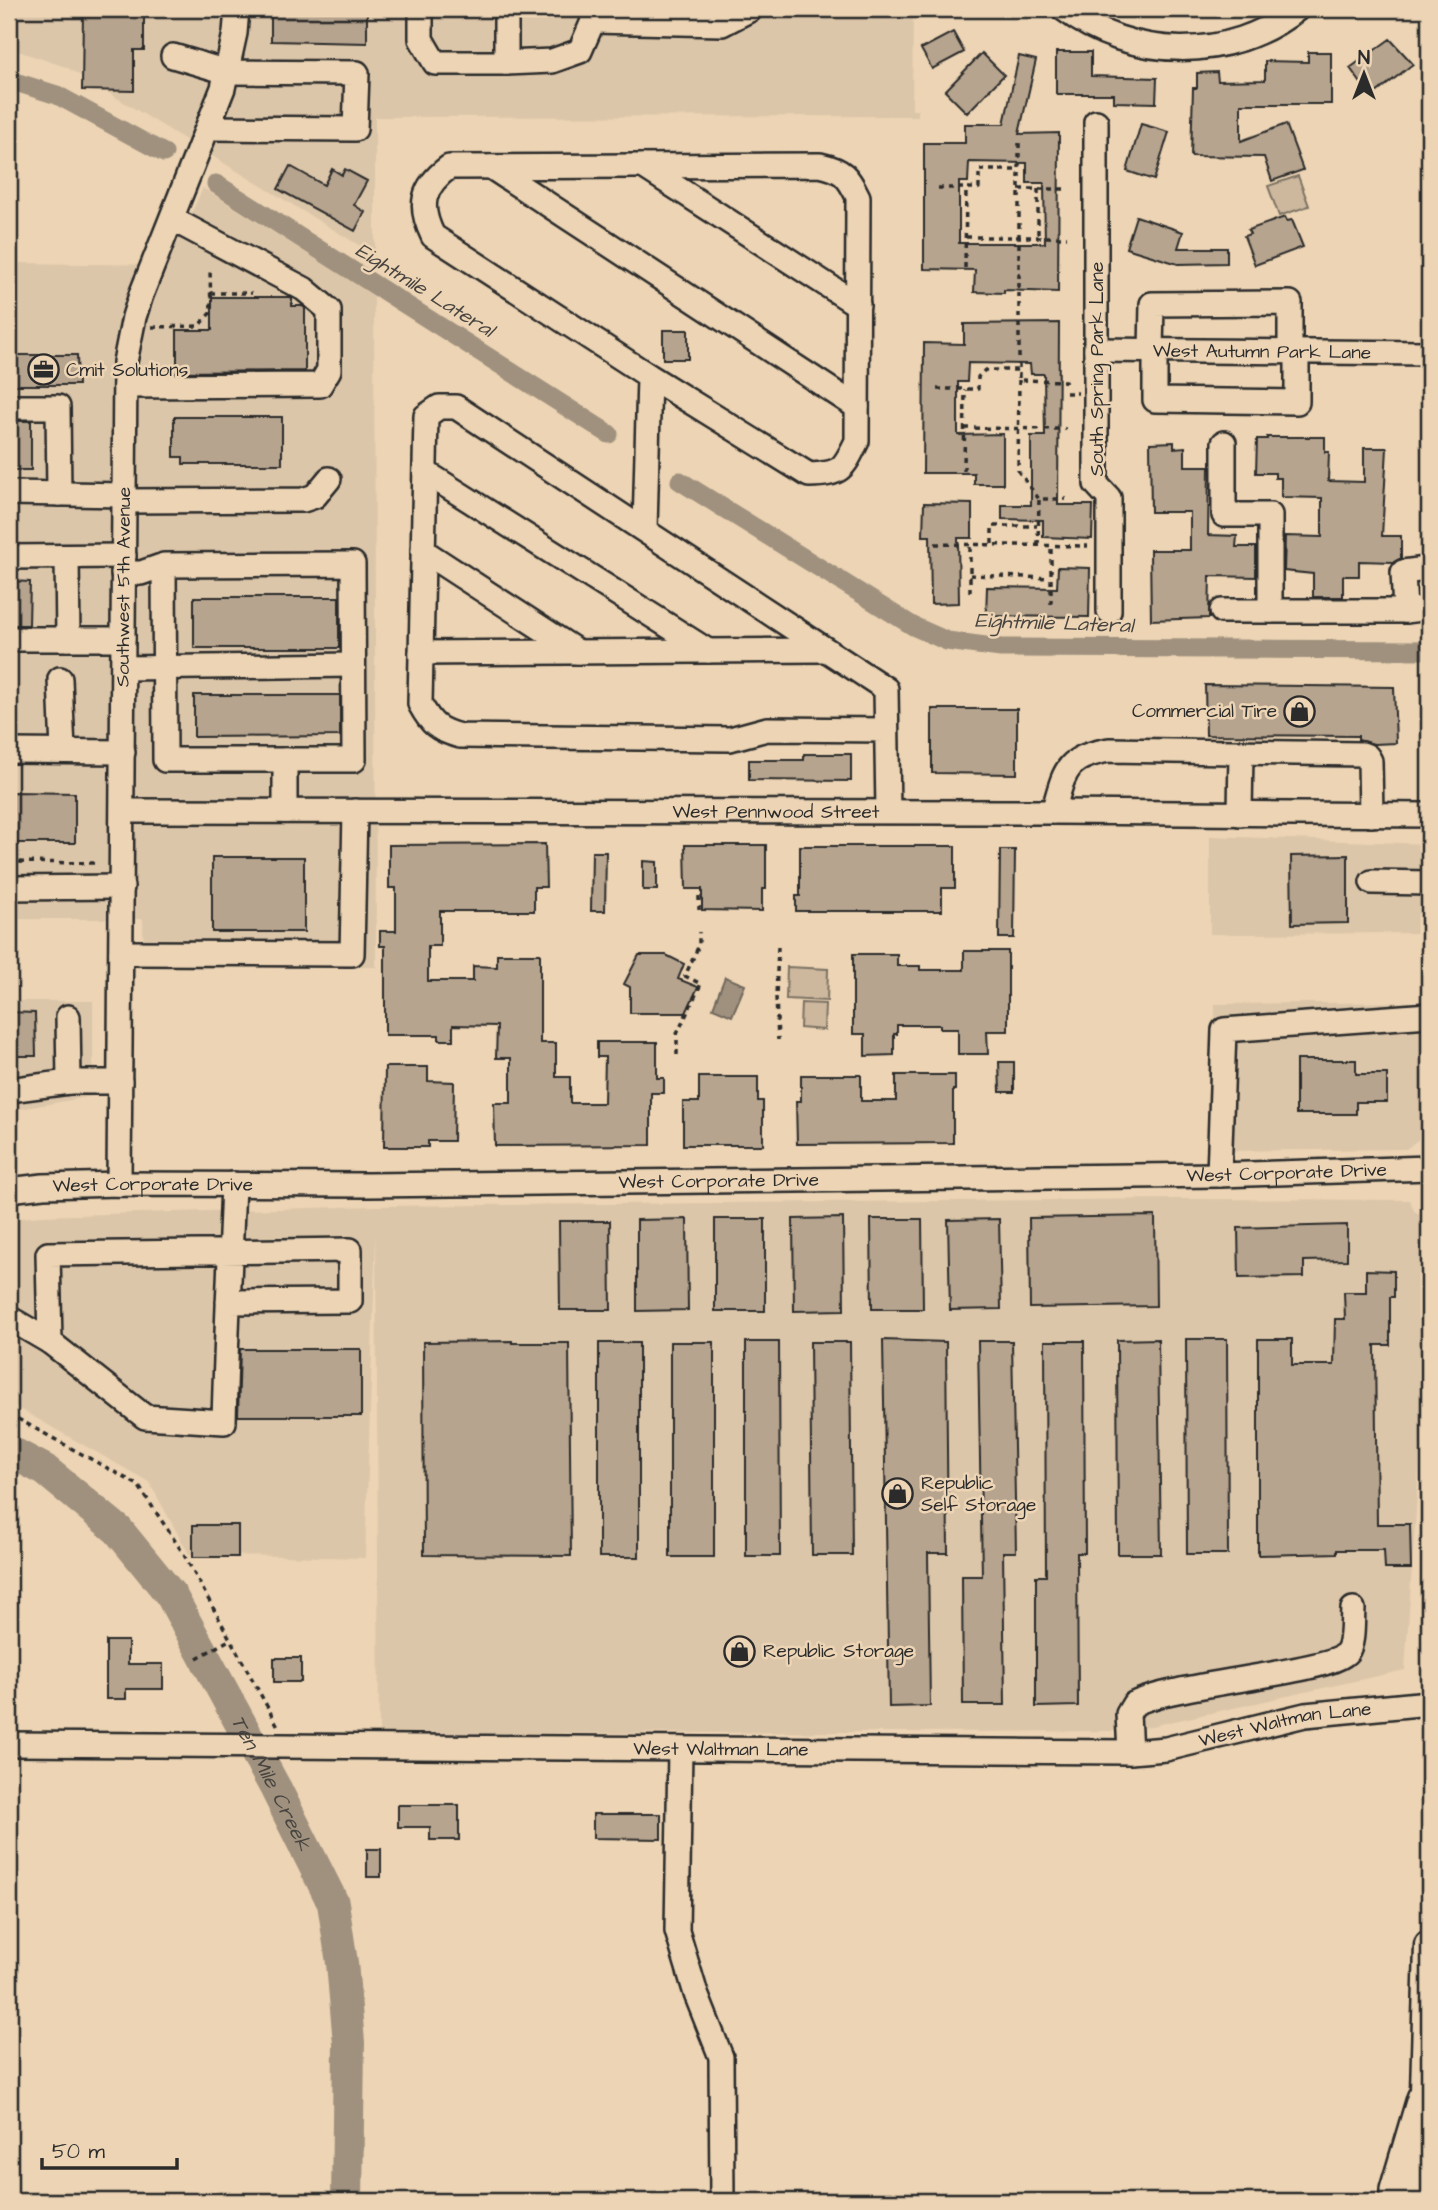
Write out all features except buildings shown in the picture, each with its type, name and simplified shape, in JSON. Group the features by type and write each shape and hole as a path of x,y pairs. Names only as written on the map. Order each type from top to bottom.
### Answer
{"highway":[{"path":"1397,2201 1397,2190 1424,2099"}],"main road":[{"path":"1422,2201 1429,1945"}],"street":[{"name":"Southwest 5th Avenue","path":"119,1184 125,362 134,317 208,128 227,72 237,9"},
{"path":"421,9 421,39 435,63 552,61 580,51 593,15 722,24 751,9"},
{"path":"506,9 506,63"},
{"path":"1064,9 1081,21 1120,40 1163,49 1205,48 1247,37 1285,19 1297,9"},
{"path":"173,56 227,72 357,73 355,129 208,128"},
{"name":"South Spring Park Lane","path":"1096,122 1096,484 1109,498 1109,611"},
{"path":"820,165 837,169 850,181 858,197 857,441 847,461 832,474 809,475 649,376 433,236 424,218 425,200 433,179 449,167 643,166 820,165"},
{"path":"643,166 858,305"},
{"path":"491,167 857,407"},
{"path":"125,386 320,385 328,370 329,310 303,289 172,219"},
{"path":"1290,303 1297,402 1155,400 1153,351 1152,304 1290,303"},
{"name":"West Autumn Park Lane","path":"1096,351 1429,353"},
{"path":"645,529 649,376"},
{"path":"9,407 58,407 59,494"},
{"path":"886,730 767,729 730,739 460,736 443,732 429,720 420,704 426,416 439,407 456,407 886,689 888,811"},
{"path":"1224,443 1224,515 1270,515 1270,611"},
{"path":"425,472 708,651"},
{"path":"9,493 124,498 303,500 315,496 329,479"},
{"path":"423,551 578,652"},
{"path":"67,557 68,639"},
{"path":"9,558 67,557 124,565 141,573 164,565 353,564 354,760 165,760 164,565"},
{"path":"1405,611 1403,572 1426,569"},
{"path":"1222,611 1405,611 1429,608"},
{"path":"9,639 123,639"},
{"path":"421,653 826,650"},
{"path":"123,668 354,665"},
{"path":"60,679 63,751"},
{"path":"1053,812 1062,778 1070,766 1078,758 1109,750 1367,756 1370,761 1371,815"},
{"path":"9,751 123,752"},
{"path":"1240,814 1241,752"},
{"path":"285,760 285,811"},
{"name":"West Pennwood Street","path":"123,811 888,811 1429,815"},
{"path":"121,953 352,954 355,811"},
{"path":"1372,882 1429,883"},
{"path":"9,888 122,887"},
{"path":"1219,1175 1224,1030 1429,1015"},
{"path":"68,1017 69,1082"},
{"path":"9,1090 69,1082 120,1082"},
{"name":"West Corporate Drive","path":"9,1190 43,1186 119,1184 1219,1175 1429,1168"},
{"path":"9,1318 50,1342 145,1417 224,1422 233,1184"},
{"path":"50,1342 48,1254 350,1250 350,1301 228,1302"},
{"path":"1130,1752 1128,1714 1135,1704 1195,1686 1306,1667 1339,1658 1350,1647 1353,1609"},
{"name":"West Waltman Lane","path":"9,1744 1130,1752 1166,1749 1305,1715 1429,1703"},
{"path":"680,1749 677,1931 696,1994 721,2057 722,2201"}],"path":[{"path":"1019,143 1018,471 1039,499 1038,545"},
{"path":"938,188 979,188 979,170 1019,170"},
{"path":"965,268 966,188"},
{"path":"1019,189 1067,189"},
{"path":"1038,189 1038,237"},
{"path":"966,237 1067,237"},
{"path":"150,327 199,326 211,312 210,270"},
{"path":"210,293 252,293"},
{"path":"937,389 978,389 978,377 985,370 1019,370"},
{"path":"1019,380 1065,381 1066,388"},
{"path":"964,471 965,390"},
{"path":"964,428 1066,429"},
{"path":"1039,499 1066,499"},
{"path":"992,544 992,526 1037,526"},
{"path":"936,544 1098,546"},
{"path":"970,544 970,592"},
{"path":"1051,545 1051,604"},
{"path":"970,575 1050,578"},
{"path":"9,862 96,863"},
{"path":"699,896 699,910"},
{"path":"677,1055 677,1034 701,984 685,976 699,945 699,932"},
{"path":"778,947 778,1040"},
{"path":"9,1413 138,1486 183,1553 280,1746"},
{"path":"197,1658 229,1640"}],"shaded area":[{"path":"9,9 913,9 912,110 918,110 918,116 375,117 375,255 66,67 9,48"},
{"path":"1298,176 1309,206 1279,216 1268,186"},
{"path":"203,188 374,295 376,967 144,967 143,919 9,919 9,263 167,265"},
{"path":"1210,836 1429,844 1429,933 1210,934"},
{"path":"787,967 828,969 827,1001 786,999"},
{"path":"725,977 745,985 732,1016 713,1008"},
{"path":"9,1001 93,1001 93,1096 9,1111"},
{"path":"1429,1002 1429,1131 1406,1149 1216,1151 1215,1004"},
{"path":"801,1003 825,1004 824,1030 800,1028"},
{"name":"Republic Self Storage","path":"1183,1199 1410,1200 1414,1211 1429,1220 1429,1319 1405,1670 1129,1731 379,1734 376,1234 365,1558 189,1554 149,1482 9,1403 9,1219 376,1206"}],"waterway":[{"name":"Eightmile Lateral","path":"9,80 57,95 164,153"},
{"name":"Eightmile Lateral","path":"216,184 609,434"},
{"name":"Eightmile Lateral","path":"680,481 913,626 947,641 1001,648 1429,650"},
{"name":"Ten Mile Creek","path":"9,1451 45,1470 118,1530 171,1595 276,1789 333,1903 342,1963 349,2043 347,2201"}],"place":[{"name":"Cmit Solutions","path":"43,370"},
{"name":"Commercial Tire","path":"1300,711"},
{"name":"Republic Self Storage","path":"898,1494"},
{"name":"Republic Storage","path":"740,1651"}]}
